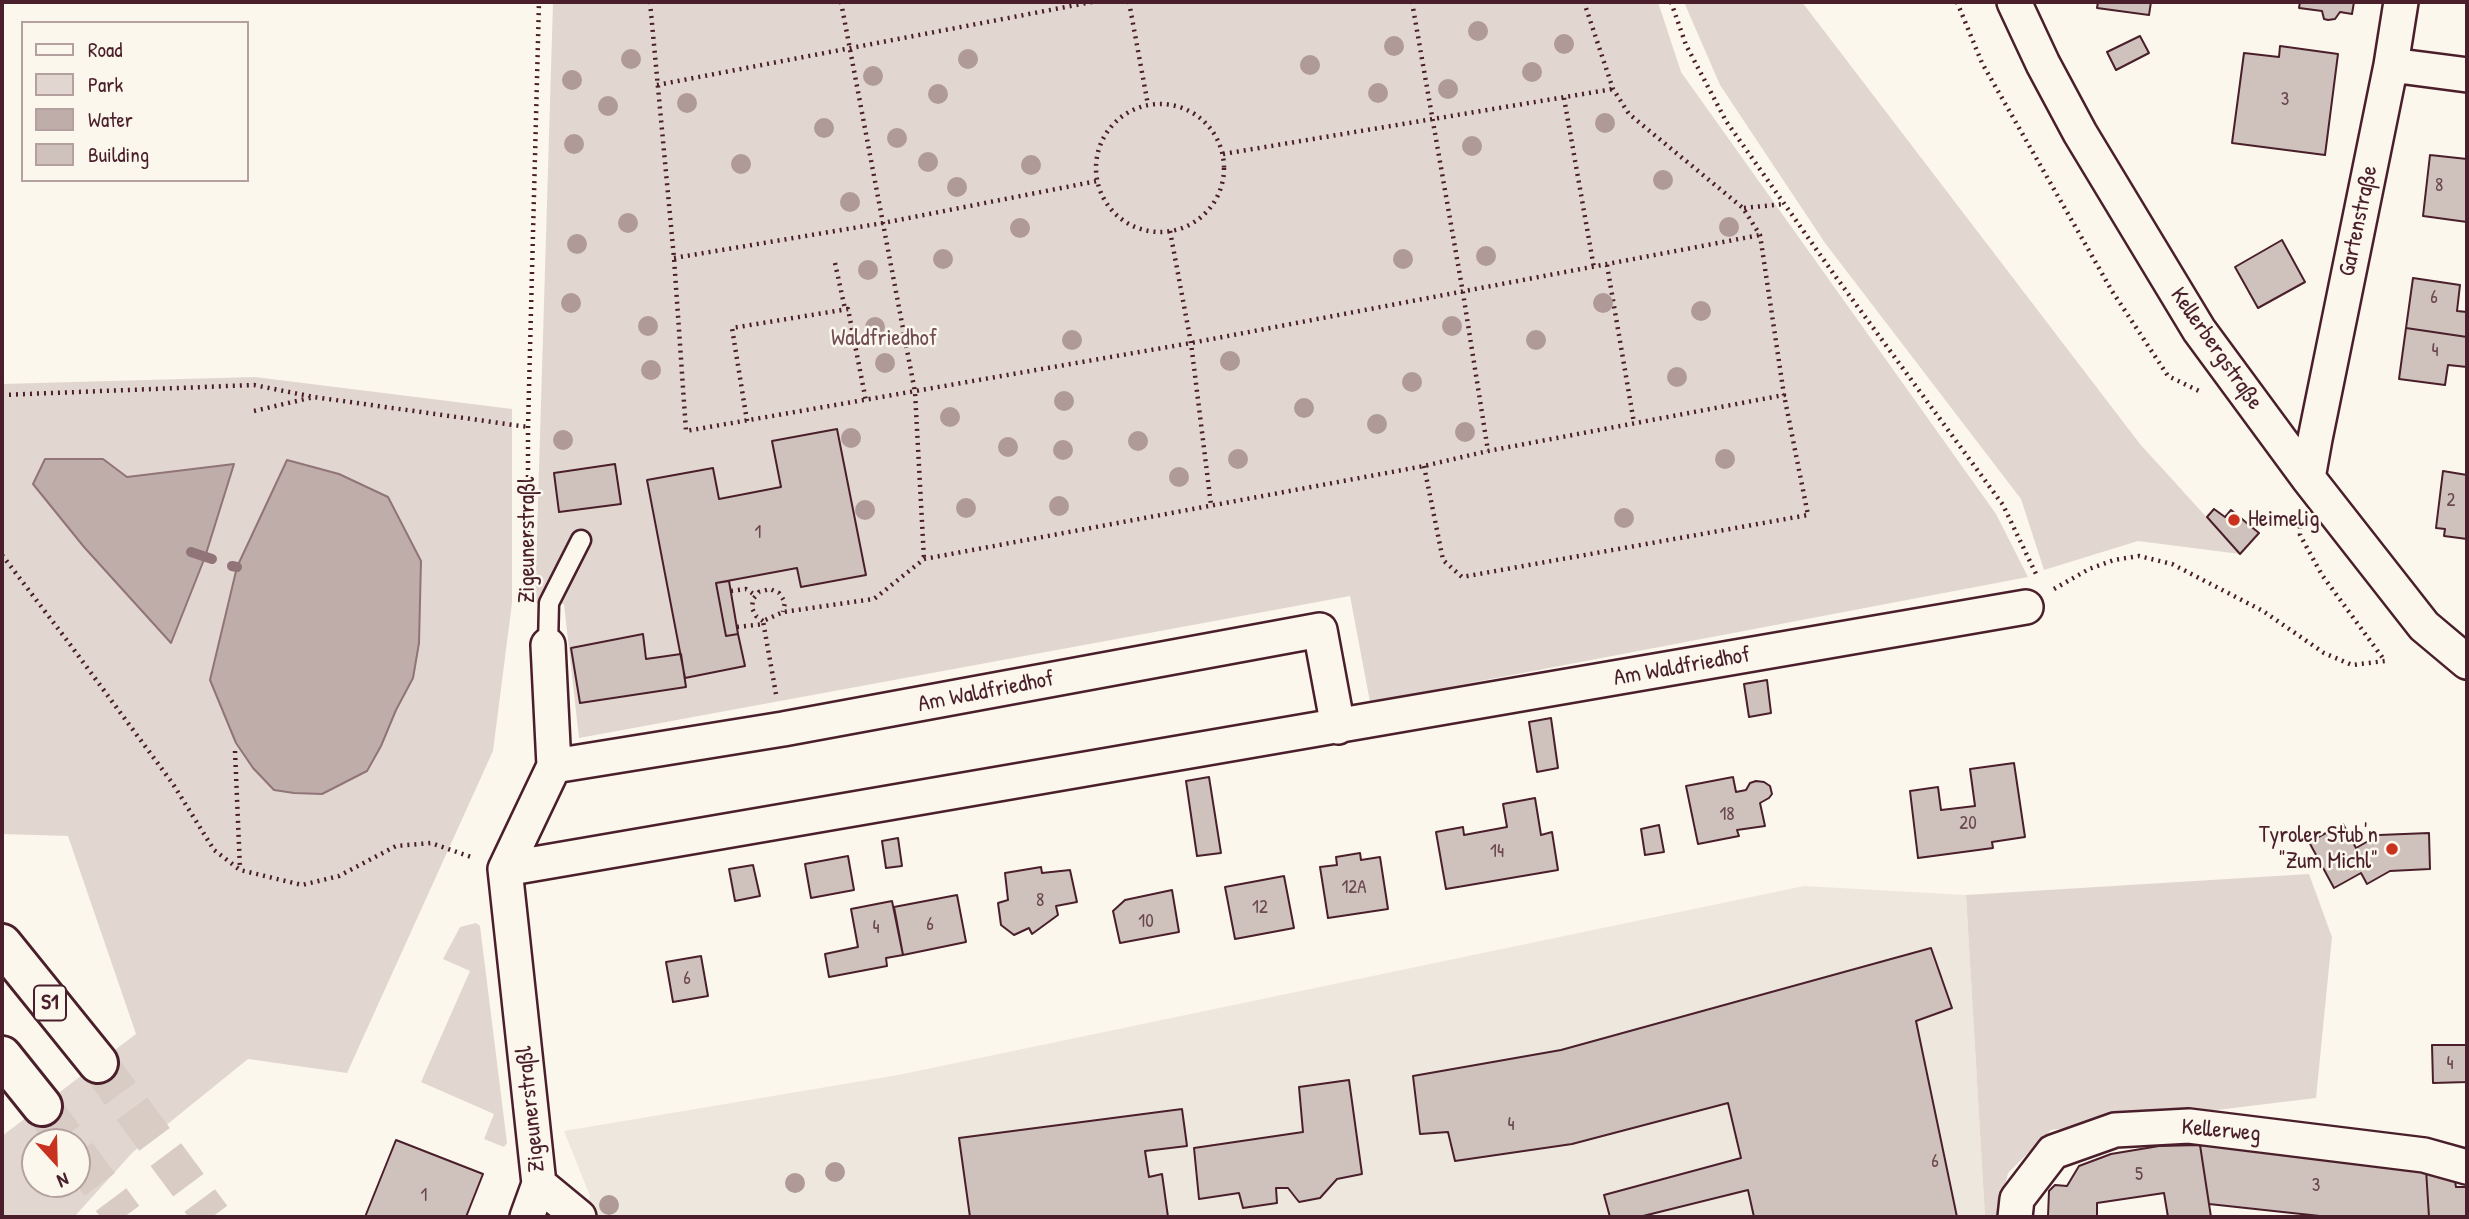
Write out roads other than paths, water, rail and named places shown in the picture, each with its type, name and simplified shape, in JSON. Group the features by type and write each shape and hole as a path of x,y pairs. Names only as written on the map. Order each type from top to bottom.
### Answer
{"highway":[{"name":"S1","path":"2,944 98,1063"},
{"path":"2,1056 42,1106"}],"street":[{"name":"Kellerbergstraße","path":"2014,2 2080,133 2199,330 2308,478 2424,626 2467,662"},
{"name":"Gartenstraße","path":"2308,478 2391,65 2401,2"},
{"path":"2391,65 2467,75"},
{"name":"Am Waldfriedhof","path":"505,869 1338,727 2036,601"},
{"name":"Am Waldfriedhof","path":"554,766 783,729 1320,629 1338,727"},
{"path":"505,869 554,766 548,645"},
{"name":"Zigeunerstraßl","path":"505,869 539,1184 527,1217"},
{"name":"Kellerweg","path":"2015,1217 2017,1199 2053,1152 2115,1130 2189,1126 2424,1155 2467,1167"},
{"name":"Zigeunerstraßl","path":"539,1184 579,1217"}],"lane":[{"path":"548,645 549,603 580,540"}],"water":[{"path":"45,459 103,459 127,477 234,464 205,557 171,643 84,547 33,484"},
{"path":"287,460 339,474 388,497 421,561 419,643 413,678 367,771 322,794 274,790 253,768 236,743 210,680 237,567"}],"waterway":[{"path":"191,552 212,559"},
{"path":"232,566 237,567"}],"tunnel":[{"path":"98,1063 212,1217"},
{"path":"42,1106 58,1128"},
{"path":"91,1173 124,1217"}],"place":[{"name":"Heimelig","path":"2234,520"},
{"name":"Tyroler Stub'n \"Zum Michl\"","path":"2392,849"}],"park label":[{"name":"Waldfriedhof","path":"884,339"}]}
